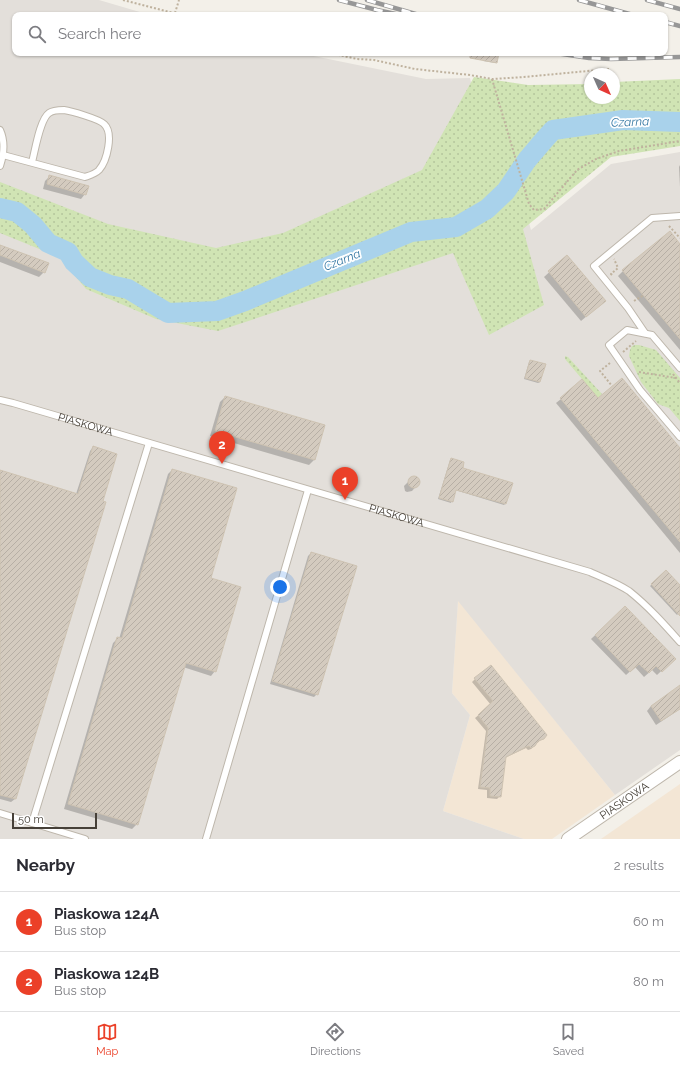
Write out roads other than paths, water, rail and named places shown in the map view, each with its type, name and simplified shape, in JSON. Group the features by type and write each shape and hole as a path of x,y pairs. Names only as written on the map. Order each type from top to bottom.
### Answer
{"street":[{"name":"PIASKOWA","path":"568,839 680,762"}],"lane":[{"path":"4,155 86,177 93,175 99,170 104,162 110,140 109,131 105,124 98,120 64,110 55,110 48,113 43,121 32,162"},
{"path":"0,130 4,155 0,166"},
{"path":"645,334 628,308 594,266 652,218 679,218"},
{"path":"680,368 652,335 627,330 609,345 640,390 680,437"},
{"name":"PIASKOWA","path":"0,400 590,572 609,580 628,591 645,604 680,642"},
{"path":"32,823 149,443"},
{"path":"206,839 308,490"},
{"path":"0,813 85,839"}],"waterway":[{"name":"Czarna","path":"0,208 17,212 33,225 48,243 68,252 74,262 90,277 110,285 128,289 168,313 217,311 245,301 411,232 456,227 487,209 506,191 527,160 553,130 623,120 680,122"}],"railway":[{"path":"339,0 386,12"},
{"path":"367,0 409,12"},
{"path":"579,0 622,12"},
{"path":"647,0 680,9"},
{"path":"668,23 680,26"},
{"path":"576,56 611,59 680,57"}],"place":[{"name":"Piaskowa 124B","path":"222,464"},
{"name":"Piaskowa 124A","path":"345,500"}]}
